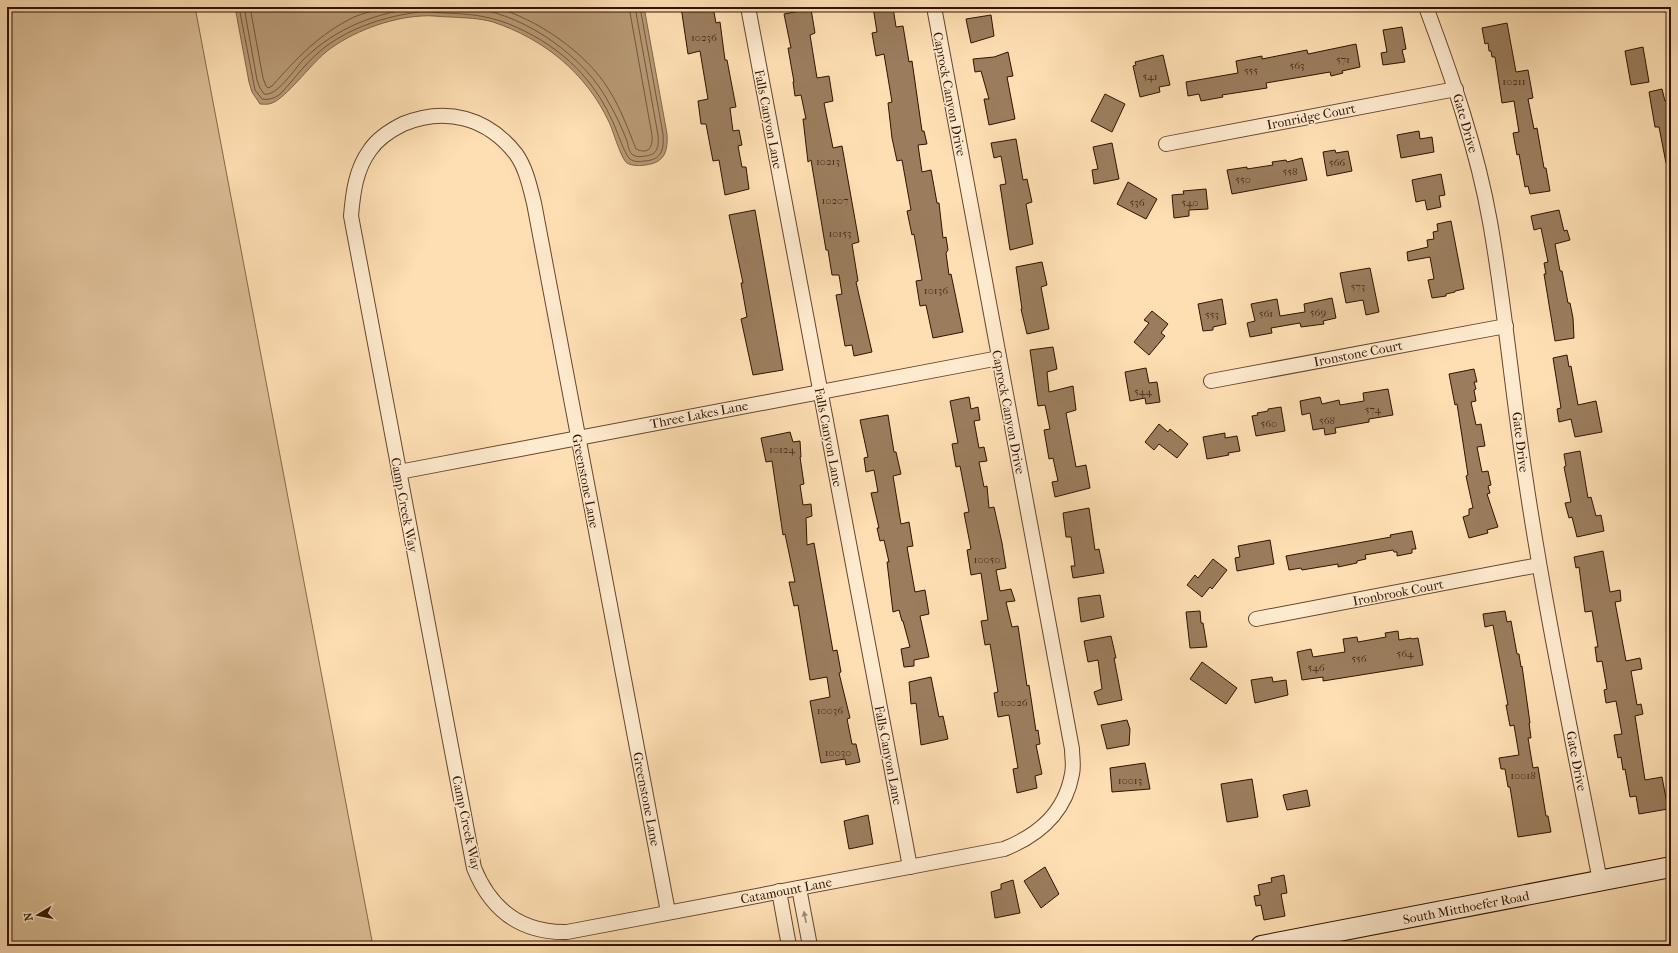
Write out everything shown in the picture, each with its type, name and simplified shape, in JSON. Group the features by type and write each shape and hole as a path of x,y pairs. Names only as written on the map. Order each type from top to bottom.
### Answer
{"main road":[{"name":"South Mitthoefer Road","path":"1261,946 1671,867"}],"street":[{"name":"Falls Canyon Lane","path":"748,7 910,867"},
{"name":"Caprock Canyon Drive","path":"934,7 1072,749 1073,773 1066,794 1055,814"},
{"name":"Gate Drive","path":"1426,7 1456,89 1478,166 1490,219 1506,326 1524,474 1539,565 1600,881"},
{"name":"Ironridge Court","path":"1166,144 1456,89"},
{"name":"Greenstone Lane","path":"424,117 453,115 484,125 508,144 517,155 523,167 534,202 668,912"},
{"name":"Camp Creek Way","path":"424,117 395,128 382,137 370,149 356,178 351,216 474,868 487,893 508,915"},
{"name":"Ironstone Court","path":"1211,381 1506,326"},
{"name":"Three Lakes Lane","path":"399,472 999,358"},
{"name":"Ironbrook Court","path":"1256,619 1539,565"},
{"name":"Catamount Lane","path":"508,915 522,924 539,930 561,932 1004,850 1023,842 1039,832 1055,814"},
{"path":"799,888 810,946"},
{"path":"778,891 789,946"}],"shaded area":[{"path":"7,7 195,7 373,946 7,946"}],"water":[{"path":"235,7 644,7 667,134 666,151 661,159 652,164 638,166 627,163 622,156 609,122 600,104 576,73 546,48 529,38 512,29 493,22 478,19 421,16 409,17 371,27 347,38 326,52 278,100 269,104 260,104 252,92 249,82"}],"building":[{"path":"681,7 713,7 716,23 720,22 725,60 727,60 736,107 730,108 733,131 739,130 742,145 738,146 742,167 746,167 749,189 725,195 719,160 713,161 706,124 701,124 698,101 708,99 700,51 688,54"},
{"path":"873,7 893,7 896,27 903,26 909,62 912,61 922,131 924,131 927,144 918,145 922,172 931,170 937,203 939,203 943,238 946,237 948,250 946,253 949,275 951,274 963,332 933,338 926,305 920,306 916,281 922,280 914,234 912,235 907,211 911,210 902,160 897,161 892,138 888,103 892,102 884,54 876,56 872,33 877,32"},
{"path":"811,9 815,33 810,35 817,78 829,76 833,101 824,103 833,148 842,146 859,242 852,244 858,281 856,282 872,352 854,356 852,345 845,346 836,295 842,294 839,275 832,275 828,250 826,250 811,160 808,162 803,119 806,119 801,95 795,96 788,48 791,48 784,14"},
{"path":"991,15 994,36 971,43 966,19"},
{"path":"1507,23 1516,72 1528,70 1533,98 1528,99 1534,129 1537,128 1544,168 1546,168 1550,191 1530,194 1528,186 1525,187 1519,154 1517,155 1513,133 1519,132 1514,101 1502,103 1495,57 1492,57 1491,51 1489,51 1488,43 1485,44 1482,28"},
{"path":"1402,27 1406,49 1402,50 1405,62 1383,65 1381,53 1387,52 1383,30"},
{"path":"1356,44 1360,67 1342,71 1343,73 1331,76 1330,72 1266,83 1267,88 1222,95 1223,97 1201,101 1199,94 1188,96 1186,82 1238,73 1236,61 1262,56 1262,59 1307,50 1308,54"},
{"path":"1643,47 1649,82 1631,85 1625,51"},
{"path":"1008,52 1013,76 1007,77 1015,119 989,125 984,99 989,99 981,71 975,72 973,59 994,57"},
{"path":"1163,55 1170,85 1159,87 1160,92 1140,97 1133,66 1136,65 1135,62"},
{"path":"1662,89 1665,101 1667,100 1668,105 1671,104 1671,163 1666,163 1659,127 1655,127 1649,92"},
{"path":"1105,94 1125,104 1112,132 1091,121"},
{"path":"1419,131 1420,139 1432,137 1434,152 1401,158 1397,135"},
{"path":"1016,139 1023,180 1027,179 1032,202 1026,204 1033,244 1010,250 1000,185 1006,184 1001,156 994,158 991,143"},
{"path":"1112,143 1119,179 1094,184 1092,170 1098,169 1093,147"},
{"path":"1335,150 1336,153 1348,151 1352,171 1327,176 1323,152"},
{"path":"1302,158 1307,180 1232,194 1227,170 1273,165 1272,162 1286,160 1287,162"},
{"path":"1441,174 1445,195 1439,196 1441,207 1427,210 1425,200 1416,202 1412,180"},
{"path":"1128,182 1157,199 1146,219 1117,204"},
{"path":"1206,189 1208,209 1189,210 1189,216 1174,218 1172,195 1184,194 1183,191"},
{"path":"755,210 783,370 753,375 741,319 747,317 741,283 743,283 729,215"},
{"path":"1559,210 1564,231 1567,230 1570,240 1555,244 1568,303 1570,303 1573,318 1574,338 1555,341 1544,274 1546,274 1544,263 1548,262 1541,228 1534,230 1531,216"},
{"path":"1451,221 1464,289 1446,294 1446,296 1432,298 1428,280 1434,279 1430,257 1408,261 1407,252 1428,247 1427,240 1434,239 1433,232 1438,231 1437,224"},
{"path":"1042,262 1047,285 1041,287 1049,329 1027,334 1021,309 1016,267"},
{"path":"1370,268 1379,312 1366,315 1363,300 1346,303 1340,273"},
{"path":"1332,298 1336,318 1323,321 1324,324 1301,327 1300,323 1271,328 1272,333 1250,337 1247,323 1255,321 1251,304 1277,299 1280,316 1305,312 1304,304"},
{"path":"1222,299 1226,324 1213,327 1213,330 1203,331 1198,304"},
{"path":"1152,311 1168,324 1161,333 1165,336 1149,355 1134,342 1149,323 1144,320"},
{"path":"1053,347 1057,369 1047,372 1049,392 1073,386 1076,410 1066,413 1076,467 1086,465 1090,488 1055,497 1052,482 1058,481 1053,458 1049,459 1044,430 1050,429 1045,405 1038,406 1030,350"},
{"path":"1567,355 1569,367 1571,366 1578,405 1596,401 1602,432 1575,437 1571,419 1559,422 1557,409 1561,408 1553,358"},
{"path":"1146,368 1149,383 1157,382 1160,402 1146,404 1145,398 1130,401 1125,372"},
{"path":"1474,369 1477,382 1474,382 1476,389 1474,390 1476,401 1471,402 1476,425 1481,424 1485,446 1477,447 1482,472 1488,471 1491,485 1488,486 1490,493 1487,494 1498,527 1487,530 1488,533 1469,538 1463,517 1469,515 1469,509 1473,508 1466,476 1468,475 1457,404 1455,405 1449,374"},
{"path":"1388,389 1393,415 1369,419 1369,422 1335,428 1336,433 1325,435 1324,428 1313,430 1310,413 1302,415 1300,401 1320,397 1322,404 1339,400 1340,405 1364,401 1363,393"},
{"path":"969,397 971,409 978,407 980,420 974,421 979,448 984,447 987,461 979,462 984,487 987,486 989,508 994,507 1006,568 996,570 1000,591 1011,589 1015,601 1006,602 1012,627 1018,626 1027,686 1029,685 1036,731 1038,730 1040,744 1036,745 1042,774 1035,776 1037,788 1017,793 1013,769 1018,768 1009,715 998,717 994,693 998,692 990,644 985,645 981,621 988,620 981,573 971,575 967,550 971,549 964,513 969,512 960,466 956,467 952,444 958,443 950,401"},
{"path":"1281,407 1285,431 1256,436 1252,416 1258,415 1257,413 1268,411 1268,409"},
{"path":"888,415 894,452 896,452 901,474 893,476 901,524 909,522 913,546 907,547 915,592 925,590 929,614 920,616 929,657 914,660 914,666 904,667 901,649 910,647 899,610 893,612 887,562 889,562 884,540 880,541 877,528 879,528 871,493 878,492 874,470 866,472 864,458 868,457 860,420"},
{"path":"1159,424 1168,432 1170,429 1188,444 1177,458 1159,444 1154,450 1145,442"},
{"path":"790,432 793,442 800,441 800,457 804,484 800,485 803,505 811,504 812,516 806,518 807,545 814,543 833,651 837,650 841,672 839,673 850,718 847,719 852,744 856,744 860,762 846,765 845,759 821,763 810,701 830,697 827,677 810,680 798,605 794,606 789,582 795,582 785,534 783,535 772,461 766,462 761,438"},
{"path":"1225,433 1225,438 1237,436 1240,451 1228,453 1229,455 1207,459 1203,437"},
{"path":"1580,451 1588,498 1591,497 1596,516 1601,515 1604,531 1577,537 1572,517 1569,518 1565,503 1571,502 1564,467 1566,466 1564,454"},
{"path":"1089,508 1095,550 1099,549 1104,573 1073,578 1071,566 1075,566 1071,537 1066,537 1063,513"},
{"path":"1412,531 1416,549 1412,549 1412,553 1397,556 1397,552 1394,552 1393,550 1365,555 1366,559 1357,561 1357,563 1338,567 1338,564 1302,570 1301,568 1289,570 1286,556 1391,537 1390,535"},
{"path":"1270,540 1274,564 1237,571 1235,558 1240,557 1238,546"},
{"path":"1603,551 1610,592 1620,590 1621,601 1615,602 1626,661 1640,658 1642,669 1631,671 1637,705 1641,704 1643,714 1635,716 1645,780 1662,777 1668,809 1639,814 1636,796 1630,797 1625,769 1623,770 1621,757 1618,758 1614,735 1622,734 1616,701 1606,703 1604,690 1607,689 1602,661 1597,662 1595,647 1598,647 1592,611 1585,612 1579,567 1576,568 1574,557"},
{"path":"1213,559 1227,570 1212,589 1210,587 1202,597 1187,585 1195,575 1198,578"},
{"path":"1100,595 1104,617 1081,622 1078,598"},
{"path":"1200,611 1201,623 1203,623 1207,647 1190,648 1186,612"},
{"path":"1505,611 1507,622 1511,621 1517,654 1519,654 1521,667 1522,666 1530,723 1531,738 1528,738 1533,768 1538,767 1546,816 1548,816 1551,832 1518,837 1510,787 1508,787 1505,769 1501,769 1499,758 1519,755 1514,725 1510,726 1506,705 1508,705 1493,625 1485,627 1483,614"},
{"path":"1398,631 1399,640 1418,638 1423,665 1323,681 1323,677 1302,680 1297,652 1311,649 1313,657 1345,652 1343,639 1357,637 1358,642 1386,637 1385,633"},
{"path":"1111,636 1116,658 1114,658 1122,700 1098,705 1094,692 1102,689 1098,660 1088,662 1084,641"},
{"path":"1202,662 1237,688 1226,704 1190,679"},
{"path":"931,677 939,717 943,716 948,739 921,745 916,703 911,704 909,682"},
{"path":"1272,677 1273,682 1286,680 1288,695 1255,703 1251,680"},
{"path":"1127,720 1130,729 1129,745 1107,749 1101,725"},
{"path":"1145,763 1150,789 1112,792 1110,768"},
{"path":"1252,779 1258,817 1227,822 1221,784"},
{"path":"1307,790 1310,806 1287,810 1283,795"},
{"path":"868,815 873,844 849,849 844,821"},
{"path":"1045,867 1059,894 1041,908 1024,881"},
{"path":"1284,875 1287,893 1281,894 1285,916 1264,920 1261,905 1256,906 1254,896 1260,895 1258,885 1272,882 1271,878"},
{"path":"1013,880 1020,913 995,918 991,892 1001,889 1001,884"}]}
